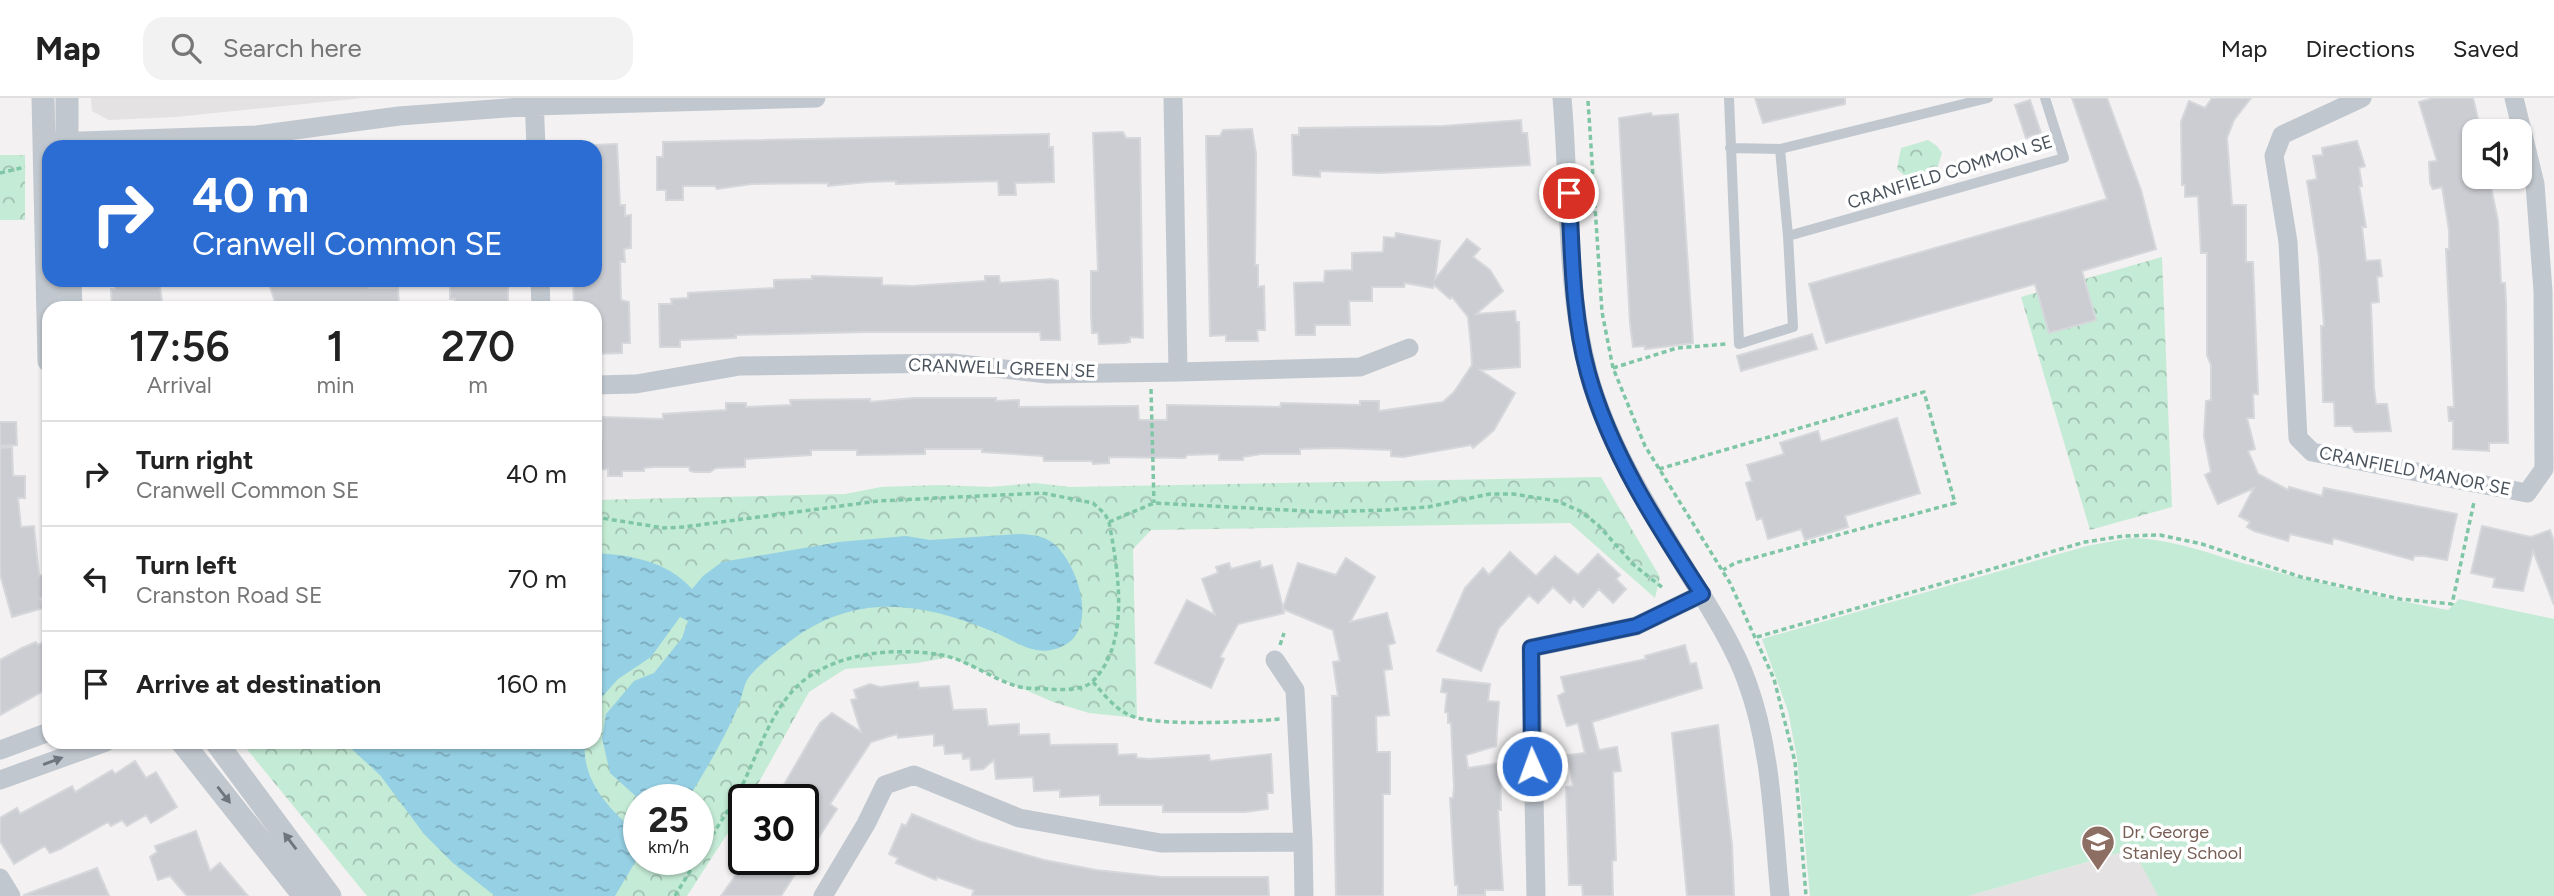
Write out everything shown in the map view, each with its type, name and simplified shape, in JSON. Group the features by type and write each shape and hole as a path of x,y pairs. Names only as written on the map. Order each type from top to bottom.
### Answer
{"street":[{"path":"43,98 44,140"},
{"path":"66,98 67,140"},
{"path":"162,140 257,135 534,102 816,98"},
{"path":"1173,98 1178,372"},
{"path":"1562,98 1575,300 1588,372 1620,456 1702,594 1747,681 1764,739 1780,896"},
{"name":"CRANFIELD MANOR SE","path":"2362,98 2282,135 2274,156 2288,242 2298,438 2312,452 2527,493 2544,469 2543,291 2535,184 2514,98"},
{"path":"534,102 536,140"},
{"name":"CRANWELL GREEN SE","path":"602,384 636,384 740,366 951,363 1047,374 1360,367 1409,348"},
{"path":"1536,896 1531,648 1636,626 1702,594"},
{"path":"1275,660 1295,690 1304,896"},
{"path":"0,750 42,735"},
{"path":"0,780 86,749"},
{"path":"188,749 304,896"},
{"path":"221,749 330,896"},
{"path":"822,896 866,824 885,785 914,775 1019,818 1161,844 1303,842"},
{"path":"0,878 11,896"}],"lane":[{"path":"1729,98 1739,344 1793,327 1780,149"},
{"path":"1730,148 1780,149 1988,98"},
{"name":"CRANFIELD COMMON SE","path":"1788,236 2064,158 2045,98"}],"path":[{"path":"1588,101 1602,312 1613,368 1635,425 1659,469 1723,570 1757,637 1777,689 1795,762 1806,896"},
{"path":"0,173 30,167"},
{"path":"1613,368 1677,348 1739,344"},
{"path":"1151,387 1154,503"},
{"path":"1659,469 1924,392 1955,503 1735,564 1723,570"},
{"path":"1757,637 2085,542 2124,536 2160,535 2202,544 2301,577 2400,599 2452,604 2477,483"},
{"path":"602,518 674,528 878,501 1042,493 1093,503 1109,522 1117,581 1115,639 1109,656 1093,682 1066,689 1017,686 942,655 883,653 851,656 811,675 783,702 735,799 714,832"},
{"path":"1109,522 1154,503 1324,512 1427,507 1490,494 1536,498 1556,501 1580,511 1598,525 1634,566 1663,588"},
{"path":"1093,682 1130,716 1141,718 1203,721 1297,716"},
{"path":"675,896 688,875"}],"shaded area":[{"path":"91,98 363,98 175,117 109,120 92,111"},
{"name":"Dr. George Stanley School","path":"2134,849 2158,896 1968,896"}],"green space":[{"path":"1928,140 1942,153 1937,169 1906,177 1897,169 1901,148"},
{"path":"0,155 25,155 25,220 0,220"},
{"path":"2162,257 2172,507 2090,530 2021,297"},
{"path":"1601,477 1660,577 1655,598 1570,523 1151,530 1133,549 1137,718 1089,713 1053,702 950,657 917,663 845,669 809,692 758,784 728,784 728,833 714,854 714,784 623,784 623,875 701,875 687,896 367,896 247,749 602,749 602,500 845,494 881,487 939,485 991,487 1035,483 1070,487"},
{"path":"2130,538 2178,544 2302,578 2448,610 2459,599 2554,619 2554,896 2158,896 2133,849 1968,896 1810,896 1797,758 1788,711 1762,639 2087,546"}],"water":[{"path":"1019,534 1042,537 1050,541 1063,553 1071,566 1081,596 1080,626 1074,638 1063,646 1043,651 1025,647 963,620 911,608 862,609 837,615 813,626 789,642 749,677 727,731 697,784 623,785 610,773 602,738 606,714 634,681 654,673 682,638 688,621 680,617 651,657 618,679 602,697 602,554 648,561 682,579 692,589 703,576 722,562 839,542 906,536 930,540"},
{"path":"352,749 585,749 593,782 609,806 623,820 623,875 627,875 615,896 495,896 453,863 424,834 380,775"}],"building":[{"path":"1755,98 1845,98 1845,104 1763,123"},
{"path":"2072,98 2107,98 2141,190 2156,249 2082,271 2096,320 2049,333 2035,284 1826,343 1809,284 2107,199"},
{"path":"2212,98 2251,98 2234,120 2227,138 2232,205 2246,205 2246,262 2253,262 2258,394 2253,394 2254,418 2247,418 2255,449 2248,451 2258,474 2288,490 2289,487 2322,496 2324,488 2457,514 2447,560 2414,556 2413,560 2333,538 2332,544 2290,534 2288,541 2254,531 2247,527 2250,522 2239,516 2254,488 2218,504 2205,475 2211,472 2204,436 2206,401 2211,400 2211,365 2207,355 2207,253 2201,253 2198,196 2185,197 2185,185 2182,185 2181,122 2189,101 2205,108"},
{"path":"2434,98 2473,98 2478,119 2462,119 2462,189 2491,189 2498,221 2501,283 2505,283 2506,302 2508,443 2489,443 2489,451 2453,449 2453,421 2449,421 2448,407 2454,407 2446,249 2449,249 2449,230 2442,187 2433,189 2430,183 2429,162 2437,161 2419,102"},
{"path":"2030,100 2041,133 2026,138 2015,105"},
{"path":"1651,113 1652,116 1678,114 1693,343 1645,349 1645,346 1633,347 1630,323 1619,118"},
{"path":"1521,120 1522,133 1527,133 1530,165 1379,173 1320,171 1320,177 1293,175 1292,135 1299,135 1299,128 1443,126"},
{"path":"1252,129 1256,154 1255,265 1258,265 1258,287 1264,286 1265,330 1257,330 1258,341 1226,341 1226,335 1210,336 1206,136 1220,136 1223,130"},
{"path":"1123,132 1126,138 1140,138 1143,338 1130,337 1130,342 1099,344 1098,333 1092,333 1091,315 1091,271 1098,271 1093,133"},
{"path":"1049,134 1049,147 1053,147 1054,182 1015,183 1016,195 999,195 998,181 896,184 896,181 828,186 828,183 752,184 717,189 715,186 683,186 683,200 666,200 666,190 657,190 657,157 663,157 663,142"},
{"path":"2357,141 2365,166 2359,168 2362,186 2359,186 2366,227 2362,227 2366,261 2380,260 2382,276 2377,277 2379,302 2371,303 2374,388 2376,404 2387,404 2391,431 2355,432 2351,426 2335,426 2334,402 2323,402 2321,326 2324,326 2319,258 2307,181 2317,179 2313,156 2323,155 2322,148"},
{"path":"617,144 620,205 625,205 625,216 631,215 631,248 624,249 625,262 620,262 621,300 629,302 630,343 622,343 622,353 602,354 602,301 574,301 573,287 602,287 602,145"},
{"path":"1396,233 1440,241 1435,279 1467,239 1480,249 1473,257 1490,270 1503,291 1476,314 1515,311 1516,322 1519,322 1520,367 1480,370 1515,393 1494,430 1473,448 1471,445 1403,457 1391,456 1391,450 1334,448 1300,449 1300,454 1261,454 1243,457 1243,460 1219,460 1219,454 1187,455 1185,458 1109,457 1109,463 1093,464 1092,461 1044,461 1043,456 982,452 982,449 925,449 925,454 857,455 857,450 811,450 811,455 745,459 745,467 716,468 710,472 690,471 689,467 653,467 644,468 644,471 622,471 622,476 608,476 608,469 602,470 602,417 663,419 663,414 726,410 726,403 746,403 746,407 791,405 790,400 870,399 870,402 914,398 996,398 996,401 1019,400 1019,407 1138,406 1139,420 1167,420 1167,405 1280,407 1281,403 1360,405 1360,401 1379,401 1379,411 1443,402 1454,392 1472,365 1471,347 1468,317 1452,297 1450,299 1434,285 1433,288 1405,283 1404,287 1372,287 1372,301 1349,301 1350,325 1315,325 1315,335 1296,335 1294,283 1324,282 1325,271 1352,270 1352,253 1383,252 1384,237 1395,238"},
{"path":"812,276 882,278 882,285 912,286 985,281 985,276 999,276 1000,283 1052,279 1058,281 1060,340 1041,340 1040,332 865,332 736,335 736,338 680,340 680,347 660,347 659,304 672,304 671,299 688,298 688,293 774,288 774,280 812,279"},
{"path":"160,287 162,301 112,301 111,289"},
{"path":"270,287 398,288 399,301 275,301"},
{"path":"450,287 508,287 508,301 450,299"},
{"path":"1812,334 1817,349 1741,371 1737,356"},
{"path":"1897,418 1920,493 1845,516 1848,527 1805,540 1801,529 1768,539 1762,518 1757,520 1746,483 1752,481 1747,465 1784,454 1780,443 1818,431 1821,442"},
{"path":"0,422 16,422 17,445 0,446"},
{"path":"12,447 13,476 25,476 25,498 18,498 21,527 34,526 39,576 42,575 42,608 12,617 0,574 0,448"},
{"path":"2482,526 2531,537 2550,530 2554,542 2554,605 2533,551 2523,591 2493,587 2495,578 2471,573"},
{"path":"1510,552 1536,576 1555,556 1578,575 1598,554 1620,575 1616,579 1626,589 1613,603 1599,589 1583,607 1574,598 1570,603 1553,587 1538,603 1529,595 1499,628 1481,671 1437,651 1465,588 1483,568 1489,575"},
{"path":"1346,558 1375,577 1350,622 1387,613 1395,643 1388,645 1392,669 1384,670 1389,715 1376,716 1377,752 1390,752 1390,794 1383,794 1383,896 1336,896 1332,696 1338,696 1333,662 1340,661 1333,630 1283,609 1284,613 1238,624 1220,657 1224,659 1211,688 1155,663 1187,600 1215,615 1202,579 1218,573 1216,567 1229,563 1231,569 1260,561 1261,568 1272,565 1283,608 1298,563 1336,575"},
{"path":"36,642 38,645 42,643 42,692 0,715 0,660"},
{"path":"1685,645 1690,664 1696,663 1702,688 1592,722 1599,750 1617,747 1621,771 1613,772 1616,860 1612,861 1613,896 1583,896 1582,885 1569,885 1566,787 1573,786 1568,755 1585,753 1578,723 1567,726 1563,714 1558,696 1565,692 1561,677 1646,659 1645,656"},
{"path":"1443,679 1490,684 1488,701 1499,702 1496,746 1466,755 1468,768 1500,763 1501,810 1498,810 1503,890 1485,890 1485,895 1458,895 1458,885 1455,885 1450,798 1453,798 1454,787 1451,723 1448,723 1448,713 1445,712 1447,693 1441,692"},
{"path":"918,682 919,688 949,686 953,710 986,709 988,726 1019,724 1019,735 1049,734 1050,745 1117,744 1118,755 1136,754 1137,758 1149,759 1209,755 1210,761 1271,754 1273,793 1267,793 1268,809 1245,812 1163,812 1163,805 1100,805 1100,795 1060,797 1060,790 1034,791 1033,777 996,779 994,760 983,769 971,770 970,758 963,759 962,753 945,754 944,745 934,746 934,734 898,738 897,734 871,742 830,804 837,809 819,837 819,784 784,784 820,723 832,713 861,732 851,700 857,699 854,690 870,684 880,687"},
{"path":"1718,725 1732,845 1734,896 1687,896 1672,733"},
{"path":"135,761 146,778 156,772 177,807 151,823 146,815 127,826 122,820 111,826 108,822 60,849 50,853 45,846 14,864 0,841 0,818 17,808 20,814 72,786 75,792 112,770 115,774"},
{"path":"912,814 978,841 1044,860 1096,870 1161,877 1268,877 1269,896 972,896 974,890 937,877 936,880 896,863 898,858 889,854 902,824 906,826"},
{"path":"196,831 210,871 220,863 248,896 187,896 170,876 158,880 150,857 157,852 155,846"},
{"path":"97,868 109,896 24,895"},
{"path":"736,875 795,875 781,896 721,896"}],"place":[{"name":"Dr. George Stanley School","path":"2098,872"}],"route":[{"path":"1532,766 1531,648 1636,626 1702,594 1620,456 1588,372 1575,300 1569,193"}]}
